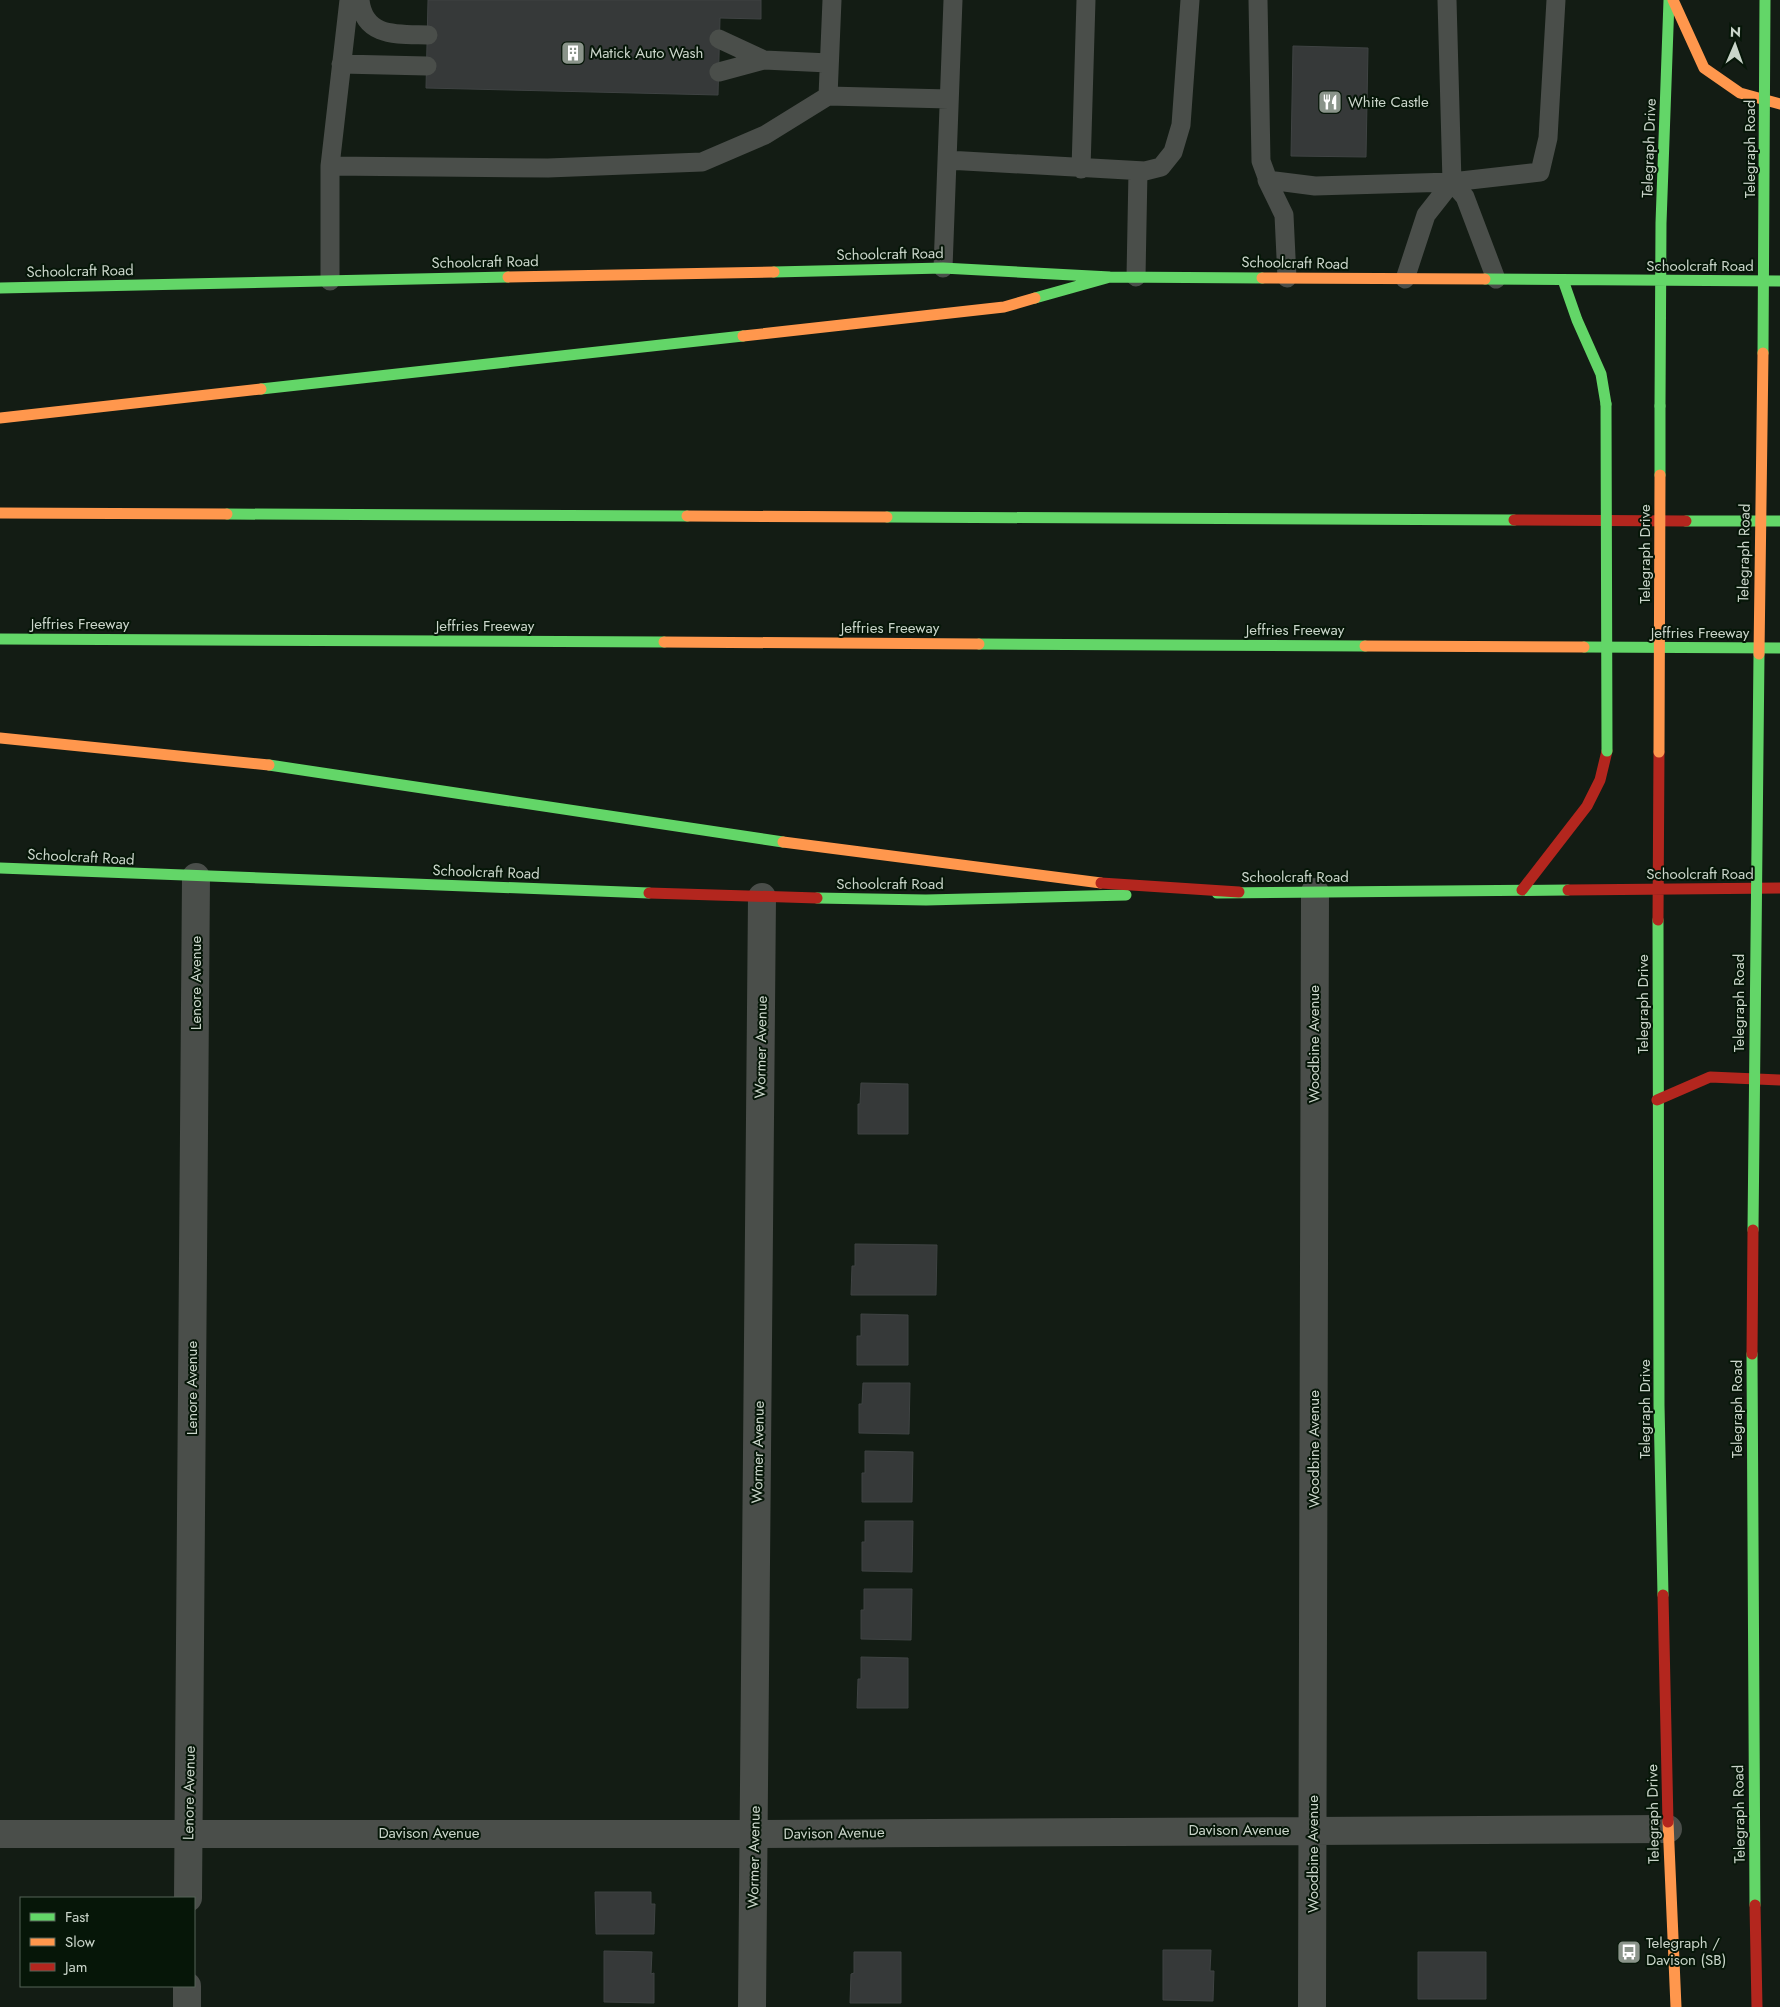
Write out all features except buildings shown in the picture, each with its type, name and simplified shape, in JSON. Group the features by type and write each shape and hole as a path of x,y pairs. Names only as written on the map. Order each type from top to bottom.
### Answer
{"main road":[{"name":"Telegraph Drive","path":"1669,0 1661,223 1657,1100 1660,1323 1659,1405 1668,1829 1676,2007"},
{"path":"1673,0 1704,68 1740,93 1780,104"},
{"name":"Telegraph Road","path":"1757,2007 1754,1830 1752,1354 1754,990 1765,197 1765,0"},
{"name":"Schoolcraft Road","path":"0,288 943,268 1110,277 1780,281"},
{"path":"0,418 1004,307 1110,277"},
{"path":"1522,890 1587,806 1600,780 1607,751 1606,404 1601,374 1587,340 1576,320 1563,280"},
{"path":"0,513 1780,521"},
{"name":"Jeffries Freeway","path":"0,639 1780,648"},
{"path":"0,738 255,763 802,845 1096,883 1239,892"},
{"name":"Schoolcraft Road","path":"0,868 196,877 762,897 926,900 1239,892 1780,888"},
{"path":"1657,1100 1710,1077 1780,1080"}],"street":[{"name":"Lenore Avenue","path":"188,1897 196,877"},
{"name":"Woodbine Avenue","path":"1312,2007 1315,892"},
{"name":"Wormer Avenue","path":"752,2007 762,897"},
{"name":"Davison Avenue","path":"0,1834 754,1834 1312,1829 1668,1829"},
{"path":"187,1987 187,2007"}],"lane":[{"path":"330,281 330,166 349,0"},
{"path":"360,0 362,16 376,28 387,33 428,35"},
{"path":"828,96 832,0"},
{"path":"943,268 953,0"},
{"path":"1081,169 1086,0"},
{"path":"947,160 1138,171 1161,167 1172,152 1181,125 1190,0"},
{"path":"1258,0 1261,161 1267,180 1284,215 1287,278"},
{"path":"1405,279 1426,215 1452,182 1447,0"},
{"path":"1267,180 1315,186 1452,182 1540,172 1548,138 1556,0"},
{"path":"719,39 764,60"},
{"path":"719,72 764,60 829,62"},
{"path":"341,64 427,66"},
{"path":"330,166 548,168 702,162 765,135 828,96 949,99"},
{"path":"1136,277 1138,171"},
{"path":"1452,182 1465,196 1496,280"}],"traffic: fast":[{"path":"1660,406 1661,223 1669,0"},
{"path":"1763,353 1765,0"},
{"path":"774,272 943,268 1110,277 1262,278"},
{"path":"0,288 508,277"},
{"path":"1035,298 1110,277"},
{"path":"1485,279 1780,281"},
{"path":"1563,280 1577,320 1601,374 1606,404"},
{"path":"261,389 743,336"},
{"path":"1606,404 1607,751"},
{"path":"1660,406 1660,475"},
{"path":"227,514 687,516"},
{"path":"887,517 1514,520"},
{"path":"1686,521 1780,521"},
{"path":"0,639 664,642"},
{"path":"979,644 1365,646"},
{"path":"1584,647 1780,648"},
{"path":"1753,1230 1759,654"},
{"path":"269,765 783,842"},
{"path":"0,868 649,893"},
{"path":"1217,893 1568,890"},
{"path":"817,898 926,900 1126,895"},
{"path":"1658,920 1659,1405 1663,1595"},
{"path":"1752,1354 1755,1905"}],"traffic: slow":[{"path":"1673,0 1704,68 1740,93 1780,104"},
{"path":"508,277 774,272"},
{"path":"1262,278 1485,279"},
{"path":"743,336 1004,307 1035,298"},
{"path":"1759,654 1763,353"},
{"path":"0,418 261,389"},
{"path":"1659,752 1660,475"},
{"path":"0,513 227,514"},
{"path":"687,516 887,517"},
{"path":"664,642 979,644"},
{"path":"1365,646 1584,647"},
{"path":"0,738 269,765"},
{"path":"783,842 1101,883"},
{"path":"1668,1822 1676,2007"}],"traffic: jam":[{"path":"1514,520 1686,521"},
{"path":"1522,890 1587,806 1600,780 1607,751"},
{"path":"1658,920 1659,752"},
{"path":"1101,883 1239,892"},
{"path":"1568,890 1780,888"},
{"path":"649,893 817,898"},
{"path":"1657,1100 1710,1077 1780,1080"},
{"path":"1752,1354 1753,1230"},
{"path":"1663,1595 1668,1822"},
{"path":"1755,1905 1757,2007"}],"place":[{"name":"Matick Auto Wash","path":"573,53"},
{"name":"White Castle","path":"1330,102"},
{"name":"Telegraph / Davison (SB)","path":"1629,1952"}]}
